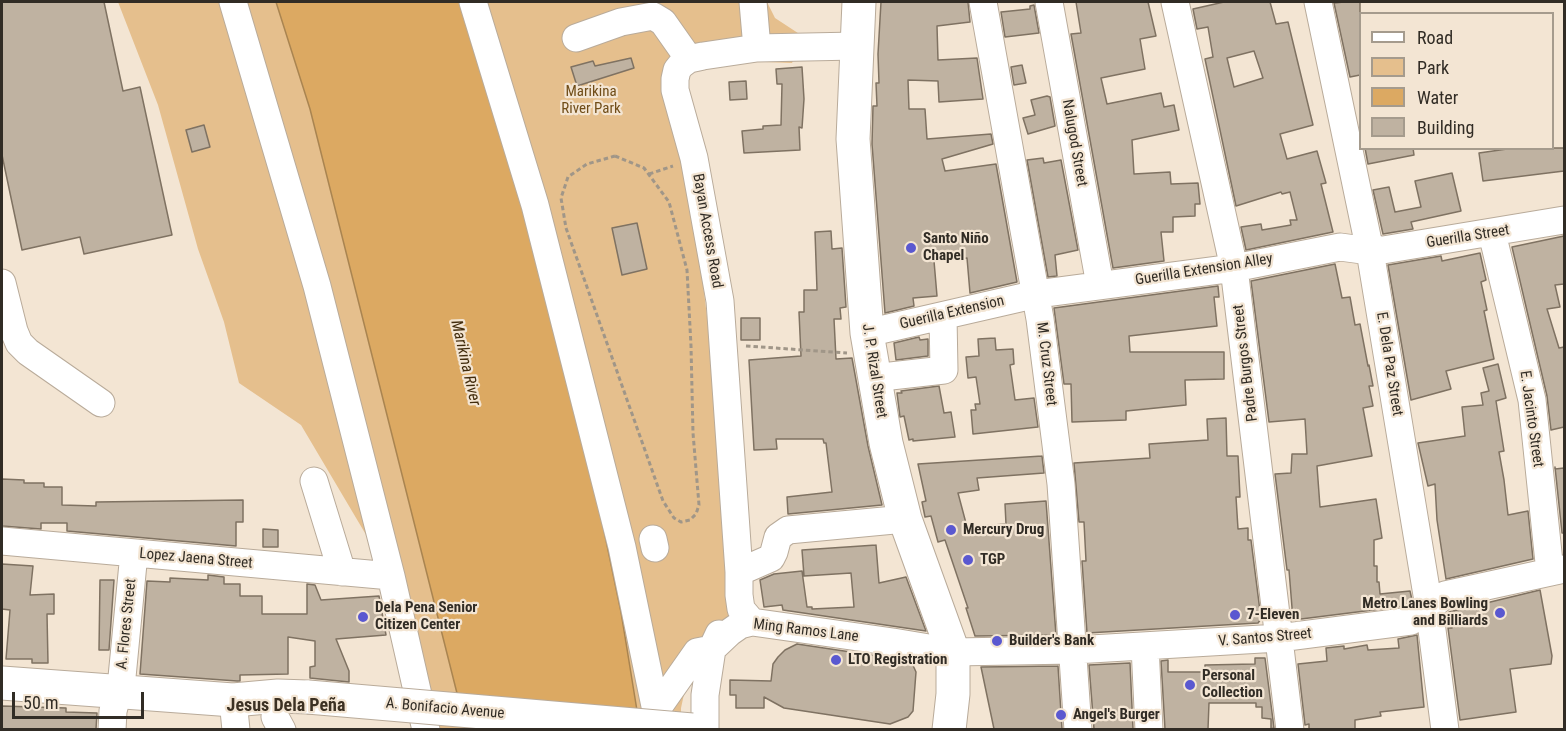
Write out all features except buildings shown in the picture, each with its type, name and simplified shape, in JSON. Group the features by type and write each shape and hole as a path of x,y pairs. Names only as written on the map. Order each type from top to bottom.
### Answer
{"main road":[{"name":"J. P. Rizal Street","path":"860,2 853,139 870,355 886,443 905,519 953,652 953,694 949,729"},
{"name":"A. Bonifacio Avenue","path":"2,683 118,691 235,715 278,696 294,716 428,729"},
{"name":"A. Bonifacio Avenue","path":"294,716 692,729"}],"street":[{"path":"233,2 317,286 428,729"},
{"path":"473,2 535,205 622,547 659,719"},
{"path":"753,2 757,48"},
{"name":"M. Cruz Street","path":"983,2 1037,294 1061,484 1078,729"},
{"name":"Nalugod Street","path":"1049,2 1100,285"},
{"name":"Padre Burgos Street","path":"1175,2 1234,268 1290,729"},
{"name":"E. Dela Paz Street","path":"1318,2 1370,251 1429,608 1445,729"},
{"path":"576,38 621,22 653,16 663,22 689,59 757,48 856,46"},
{"name":"Bayan Access Road","path":"689,59 677,70 675,90 696,169 720,301 741,609 752,622"},
{"name":"Guerilla Street","path":"1370,251 1564,220"},
{"name":"E. Jacinto Street","path":"1492,233 1532,400 1557,571"},
{"name":"Guerilla Extension Alley","path":"1037,294 1234,268 1340,247 1370,251"},
{"path":"2,283 19,343 101,403"},
{"name":"Guerilla Extension","path":"870,355 943,316 1037,294"},
{"path":"870,355 944,370 943,316"},
{"path":"314,480 342,572"},
{"path":"739,575 771,558 778,537 788,530 905,519"},
{"name":"Lopez Jaena Street","path":"2,541 391,576"},
{"name":"A. Flores Street","path":"112,729 113,711 122,677 134,553"},
{"name":"V. Santos Street","path":"953,652 1074,650 1279,638 1412,621 1445,595 1557,571"},
{"name":"Bayan Access Road","path":"712,649 729,613 739,575"},
{"name":"Ming Ramos Lane","path":"659,719 697,652 712,649 740,625 752,622 953,652"},
{"path":"1145,646 1149,729"},
{"path":"677,649 682,675"},
{"path":"705,729 705,695 712,649"}],"path":[{"path":"615,156 644,168 669,202 687,270 693,433 699,505 696,514 690,520 681,522 674,518 663,501 566,228 561,198 568,177 587,164 615,156"},
{"path":"722,345 870,355"}],"green space":[{"path":"118,2 276,2 310,109 466,729 418,729 378,555 301,425 239,383 224,322 198,249 158,105"},
{"name":"Marikina River Park","path":"465,2 767,2 775,18 804,37 792,63 738,61 682,71 693,200 745,634 686,685 681,708 681,729 640,729"}],"water":[{"name":"Marikina River","path":"276,2 465,2 562,348 621,612 640,729 466,729 310,109"}],"place":[{"name":"Santo Niño Chapel","path":"911,248"},
{"name":"Mercury Drug","path":"951,530"},
{"name":"TGP","path":"968,560"},
{"name":"Metro Lanes Bowling and Billiards","path":"1500,613"},
{"name":"7-Eleven","path":"1235,615"},
{"name":"Dela Pena Senior Citizen Center","path":"363,617"},
{"name":"Builder's Bank","path":"997,641"},
{"name":"LTO Registration","path":"836,660"},
{"name":"Personal Collection","path":"1190,685"},
{"name":"Angel's Burger","path":"1061,715"}],"district":[{"name":"Jesus Dela Peña","path":"286,706"}]}
